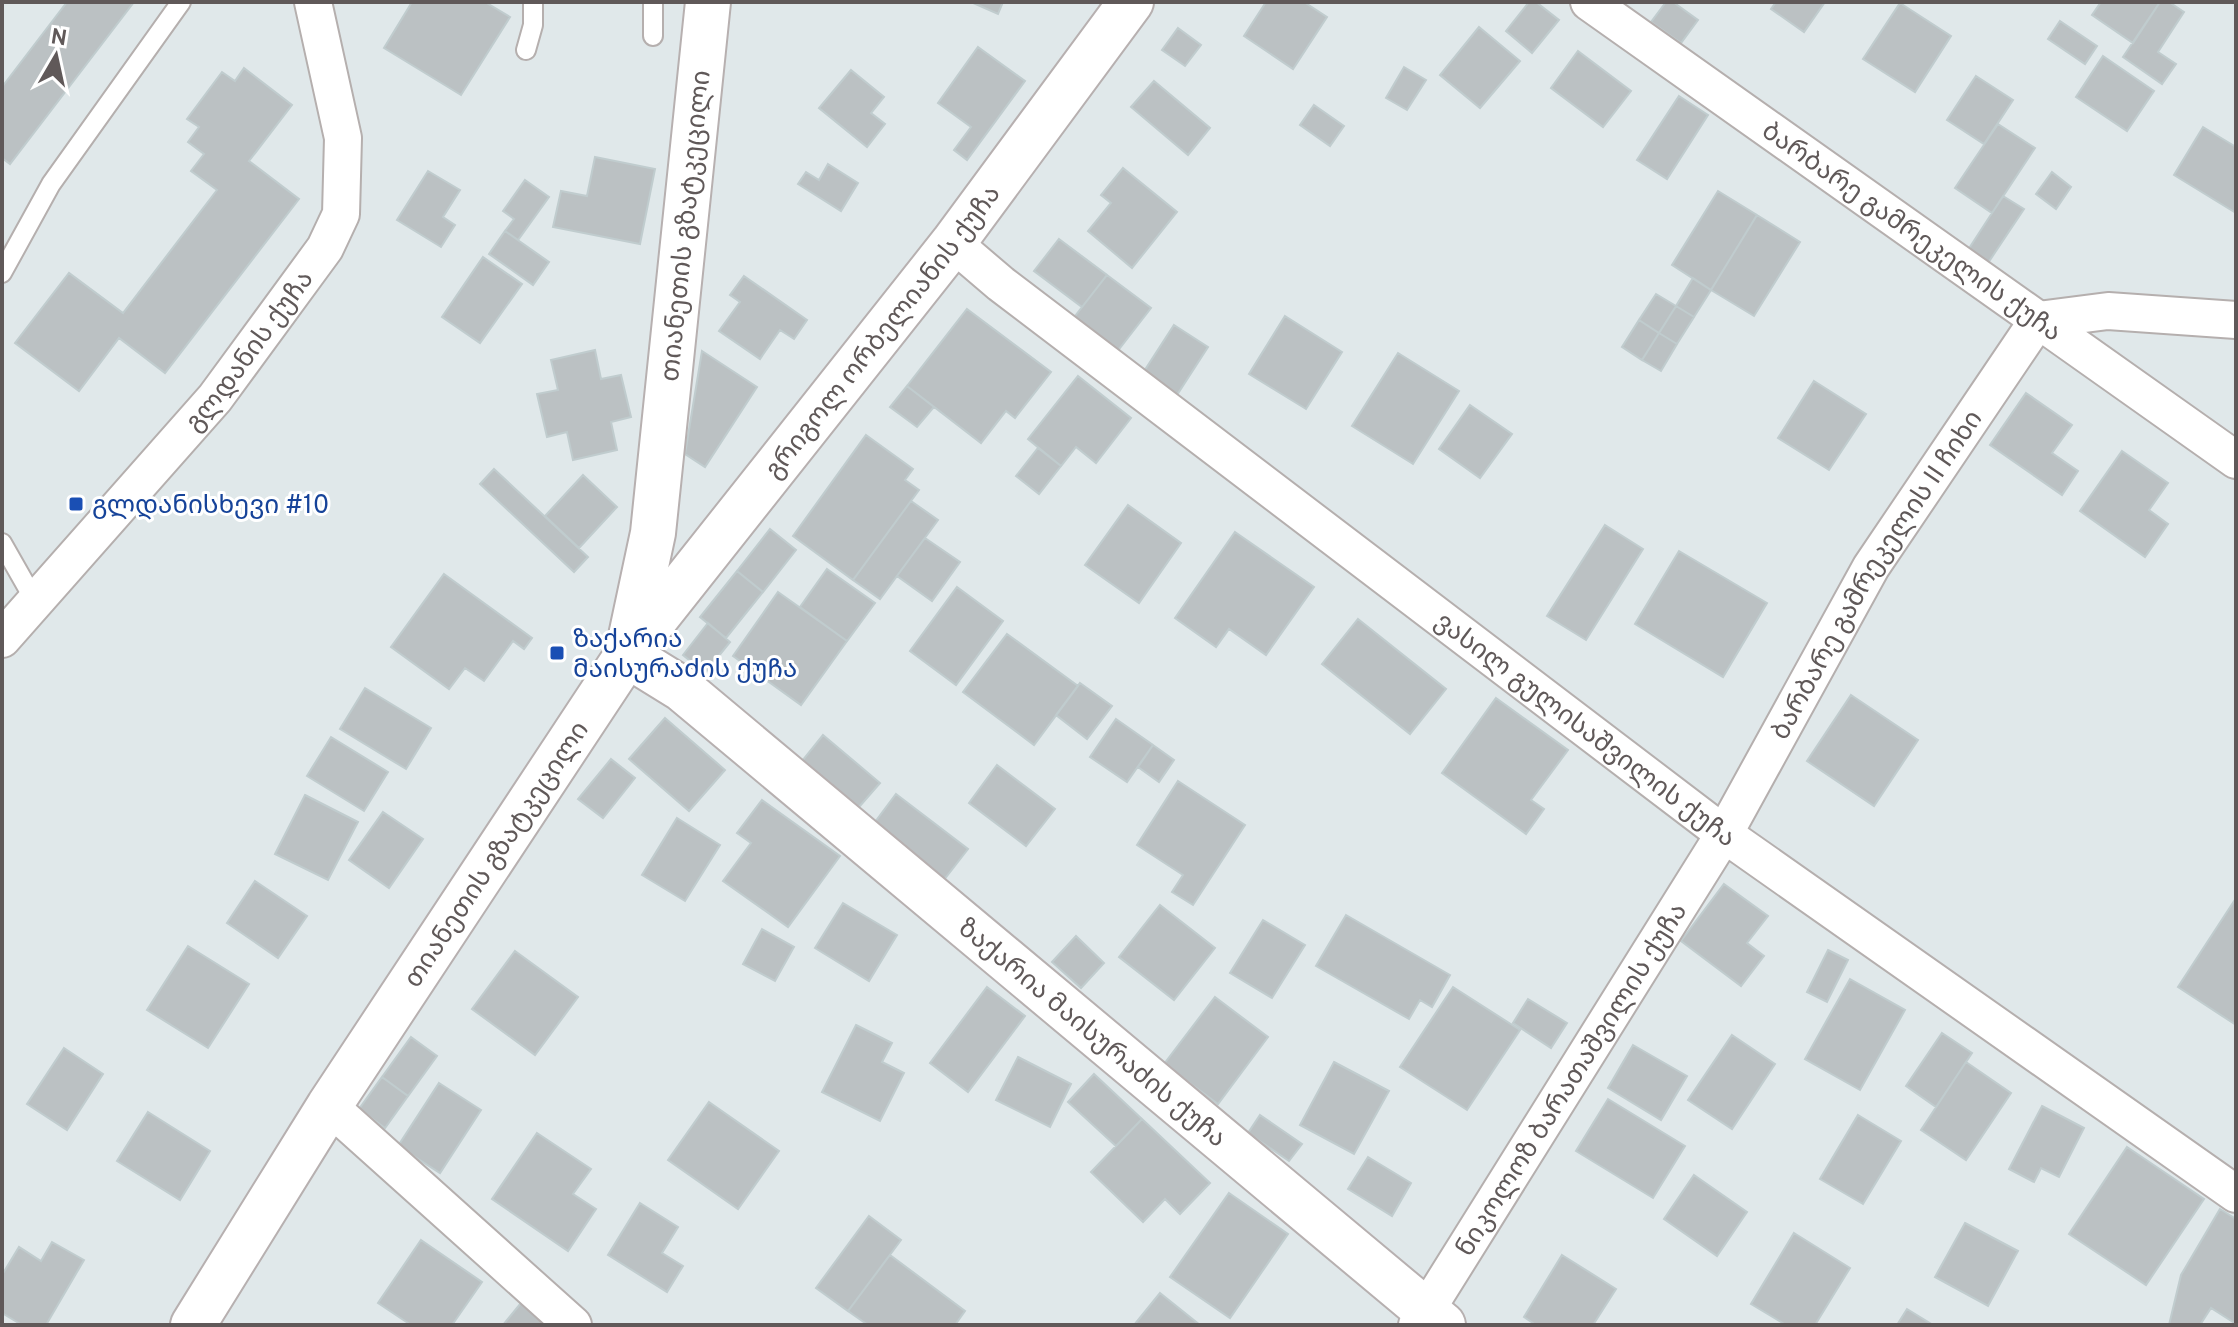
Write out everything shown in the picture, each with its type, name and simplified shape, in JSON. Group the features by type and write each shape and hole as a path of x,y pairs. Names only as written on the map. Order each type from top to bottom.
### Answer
{"street":[{"name":"გლდანის ქუჩა","path":"2,639 215,398 325,248 341,214 343,138 313,2"},
{"name":"თიანეთის გზატკეცილი","path":"193,1325 329,1106 627,655 653,533 708,2"},
{"name":"გრიგოლ ორბელიანის ქუჩა","path":"627,655 953,243 1131,2"},
{"name":"ბარბარე გამრეკელის ქუჩა","path":"1589,2 2236,460"},
{"name":"ვასილ გულისაშვილის ქუჩა","path":"953,243 1001,284 1724,834 2236,1194"},
{"path":"2038,320 2108,311 2236,320"},
{"name":"ბარბარე გამრეკელის II ჩიხი","path":"1724,834 1871,567 2038,320"},
{"name":"ზაქარია მაისურაძის ქუჩა","path":"627,655 682,689 1428,1321"},
{"name":"ნიკოლოზ ბარათაშვილის ქუჩა","path":"1428,1321 1724,834"},
{"path":"329,1106 573,1325"}],"lane":[{"path":"2,273 51,184 181,2"},
{"path":"526,50 533,25 533,2"},
{"path":"653,2 653,36"},
{"path":"2,543 35,601"}],"building":[{"path":"67,2 134,2 10,164 2,158 2,87"},
{"path":"412,2 485,2 510,17 461,95 384,48"},
{"path":"971,2 1003,2 998,14"},
{"path":"1266,2 1304,2 1327,17 1293,69 1244,36"},
{"path":"1529,2 1536,2 1559,20 1532,53 1506,31"},
{"path":"1666,2 1673,2 1698,20 1681,43 1651,22"},
{"path":"1776,2 1825,2 1804,32 1771,9"},
{"path":"2101,2 2160,2 2133,43 2092,15"},
{"path":"2160,2 2169,2 2184,12 2158,52 2176,64 2162,84 2123,57"},
{"path":"1900,3 1951,36 1915,92 1863,59"},
{"path":"2060,21 2097,46 2085,64 2048,39"},
{"path":"1479,27 1520,61 1480,108 1440,75"},
{"path":"1178,28 1201,45 1185,66 1162,50"},
{"path":"978,47 1025,81 967,160 954,150 971,127 938,103"},
{"path":"1578,51 1631,91 1603,127 1551,88"},
{"path":"2103,56 2154,91 2127,131 2076,97"},
{"path":"1404,67 1426,80 1407,110 1386,98"},
{"path":"244,68 292,105 249,161 299,199 165,373 119,338 79,391 15,343 69,273 123,313 217,190 191,171 204,154 188,142 199,127 187,119 222,72 235,81"},
{"path":"851,70 884,97 871,113 885,124 867,147 819,108"},
{"path":"1976,76 2013,100 1984,144 1947,120"},
{"path":"1154,81 1210,128 1188,155 1131,107"},
{"path":"1679,96 1708,115 1667,179 1637,160"},
{"path":"1314,105 1344,126 1330,146 1300,125"},
{"path":"1998,124 2035,148 1992,213 1955,188"},
{"path":"2203,127 2236,147 2236,213 2174,175"},
{"path":"595,157 655,169 640,244 553,227 561,191 587,196"},
{"path":"828,164 858,183 841,211 798,184 806,172 819,180"},
{"path":"1123,168 1177,212 1132,268 1088,231 1111,203 1101,195"},
{"path":"428,171 460,190 443,217 455,225 441,247 397,220"},
{"path":"2052,172 2071,187 2056,209 2036,194"},
{"path":"525,180 549,197 518,240 505,231 514,219 503,211"},
{"path":"1718,191 1757,215 1711,290 1672,265"},
{"path":"2003,196 2024,209 1988,263 1968,250"},
{"path":"1757,215 1800,242 1754,316 1711,290"},
{"path":"505,231 549,262 533,285 489,254"},
{"path":"1059,239 1107,275 1082,307 1034,271"},
{"path":"483,257 522,284 480,343 442,317"},
{"path":"1107,275 1151,308 1116,353 1072,320"},
{"path":"744,276 807,320 794,339 780,330 760,359 719,331 740,302 730,295"},
{"path":"1693,278 1711,290 1694,317 1676,306"},
{"path":"1656,294 1676,306 1659,333 1639,320"},
{"path":"1676,306 1694,317 1677,344 1659,333"},
{"path":"967,309 1051,372 1015,418 1006,411 981,443 907,386"},
{"path":"1285,316 1342,352 1306,409 1249,374"},
{"path":"1639,320 1659,333 1642,360 1622,347"},
{"path":"1174,325 1208,347 1175,398 1141,376"},
{"path":"1659,333 1677,344 1661,371 1642,360"},
{"path":"595,350 601,379 621,375 631,417 611,422 617,450 573,460 567,432 547,437 537,394 558,390 551,360"},
{"path":"702,351 757,387 705,467 685,454"},
{"path":"1398,353 1459,391 1413,464 1352,426"},
{"path":"1078,376 1131,418 1096,463 1076,447 1061,466 1028,439"},
{"path":"1814,381 1866,414 1829,470 1778,438"},
{"path":"907,386 934,407 917,427 890,407"},
{"path":"2026,393 2072,425 2052,453 2078,471 2062,495 1990,445"},
{"path":"1470,405 1512,434 1480,478 1439,449"},
{"path":"866,435 913,469 905,480 919,490 853,580 793,536"},
{"path":"1038,448 1061,466 1039,494 1016,476"},
{"path":"2122,451 2168,483 2149,510 2168,524 2145,557 2080,511"},
{"path":"494,469 588,557 574,572 480,484"},
{"path":"583,475 617,507 579,548 545,516"},
{"path":"911,501 938,520 880,599 853,580"},
{"path":"1128,505 1181,543 1139,603 1085,565"},
{"path":"1605,525 1643,549 1586,640 1547,616"},
{"path":"770,529 796,550 763,592 737,571"},
{"path":"1235,532 1314,587 1266,655 1229,629 1216,647 1175,618"},
{"path":"925,538 960,562 932,601 897,576"},
{"path":"1679,551 1767,603 1723,677 1635,624"},
{"path":"827,569 875,603 847,641 800,607"},
{"path":"737,571 763,592 726,638 700,617"},
{"path":"444,574 532,638 524,649 513,641 484,681 465,668 449,689 391,647"},
{"path":"957,587 1003,621 956,685 910,651"},
{"path":"778,592 847,641 801,705 733,656"},
{"path":"1358,619 1446,689 1410,734 1322,664"},
{"path":"708,623 730,642 705,673 683,655"},
{"path":"1007,634 1078,686 1034,745 963,692"},
{"path":"1080,683 1112,706 1087,739 1056,715"},
{"path":"365,688 431,728 406,769 340,729"},
{"path":"1851,695 1918,740 1874,806 1807,761"},
{"path":"1496,698 1568,750 1531,800 1544,809 1526,834 1442,773"},
{"path":"665,718 725,770 689,811 629,759"},
{"path":"1116,719 1153,745 1127,782 1090,757"},
{"path":"823,735 880,783 859,807 802,761"},
{"path":"331,737 388,772 364,811 307,776"},
{"path":"1153,745 1174,760 1159,782 1138,767"},
{"path":"611,759 635,778 603,818 578,799"},
{"path":"997,765 1055,809 1026,846 969,803"},
{"path":"1178,781 1245,825 1193,905 1172,892 1183,875 1137,845"},
{"path":"896,794 968,849 943,881 872,826"},
{"path":"305,795 358,822 328,880 275,854"},
{"path":"762,800 840,856 788,927 723,881 751,843 737,833"},
{"path":"383,812 423,839 389,888 349,860"},
{"path":"677,818 720,845 685,901 642,875"},
{"path":"255,881 307,916 278,958 227,923"},
{"path":"1724,884 1768,916 1747,943 1764,956 1741,986 1681,941"},
{"path":"2236,898 2236,1025 2178,987"},
{"path":"843,903 897,935 869,981 815,948"},
{"path":"1160,905 1215,948 1174,1000 1119,957"},
{"path":"1346,915 1450,975 1432,1007 1420,1000 1409,1019 1316,966"},
{"path":"1263,920 1305,945 1272,998 1230,973"},
{"path":"762,929 794,947 775,981 743,964"},
{"path":"1076,936 1104,963 1081,988 1052,962"},
{"path":"188,946 249,984 208,1048 147,1010"},
{"path":"1828,950 1848,960 1827,1002 1807,992"},
{"path":"515,951 578,997 535,1055 472,1009"},
{"path":"1850,979 1905,1010 1860,1090 1805,1059"},
{"path":"987,987 1025,1016 968,1092 930,1063"},
{"path":"1453,987 1520,1030 1467,1110 1400,1067"},
{"path":"1215,997 1268,1037 1218,1104 1164,1064"},
{"path":"1528,999 1567,1023 1551,1048 1513,1023"},
{"path":"856,1025 892,1043 882,1062 904,1073 880,1121 822,1092"},
{"path":"1942,1033 1972,1053 1936,1107 1906,1086"},
{"path":"1732,1035 1775,1064 1732,1129 1688,1100"},
{"path":"411,1037 437,1056 408,1096 382,1077"},
{"path":"1633,1045 1687,1076 1661,1120 1608,1088"},
{"path":"64,1048 103,1074 67,1130 27,1104"},
{"path":"1018,1057 1071,1084 1050,1127 996,1100"},
{"path":"1334,1062 1389,1091 1354,1154 1300,1125"},
{"path":"1966,1062 2011,1093 1966,1160 1921,1130"},
{"path":"1094,1074 1142,1119 1116,1146 1068,1102"},
{"path":"382,1077 408,1096 385,1128 359,1109"},
{"path":"439,1083 481,1110 440,1173 398,1146"},
{"path":"1608,1099 1685,1146 1653,1198 1576,1151"},
{"path":"709,1102 779,1151 738,1209 668,1160"},
{"path":"2042,1106 2084,1128 2059,1177 2041,1168 2034,1182 2009,1169"},
{"path":"148,1112 210,1151 180,1200 117,1161"},
{"path":"1260,1115 1302,1144 1289,1161 1248,1133"},
{"path":"1858,1115 1901,1141 1863,1204 1820,1179"},
{"path":"1142,1119 1210,1183 1180,1214 1165,1199 1143,1222 1091,1172"},
{"path":"537,1133 591,1169 573,1194 596,1209 568,1251 492,1199"},
{"path":"2127,1147 2204,1199 2146,1285 2069,1234"},
{"path":"1368,1157 1411,1183 1392,1216 1348,1189"},
{"path":"1694,1175 1747,1212 1717,1256 1664,1219"},
{"path":"1229,1193 1288,1234 1230,1318 1170,1277"},
{"path":"640,1203 678,1227 662,1253 683,1266 667,1292 608,1255"},
{"path":"2220,1209 2236,1219 2236,1324 2211,1308 2200,1325 2169,1325 2181,1275"},
{"path":"869,1216 901,1240 848,1311 816,1288"},
{"path":"1965,1223 2018,1251 1988,1306 1935,1277"},
{"path":"1794,1233 1850,1268 1815,1325 1786,1325 1751,1304"},
{"path":"421,1240 482,1282 452,1325 411,1325 378,1303"},
{"path":"52,1242 84,1260 46,1325 22,1325 2,1313 2,1275 19,1247 41,1261"},
{"path":"890,1255 965,1311 955,1325 868,1325 848,1311"},
{"path":"1562,1255 1616,1289 1593,1325 1536,1325 1524,1317"},
{"path":"1160,1293 1200,1325 1134,1325"},
{"path":"521,1303 547,1325 503,1325"},
{"path":"1907,1309 1933,1325 1897,1325"}],"place":[{"name":"გლდანისხევი #10","path":"76,504"},
{"name":"ზაქარია მაისურაძის ქუჩა","path":"557,653"}]}
